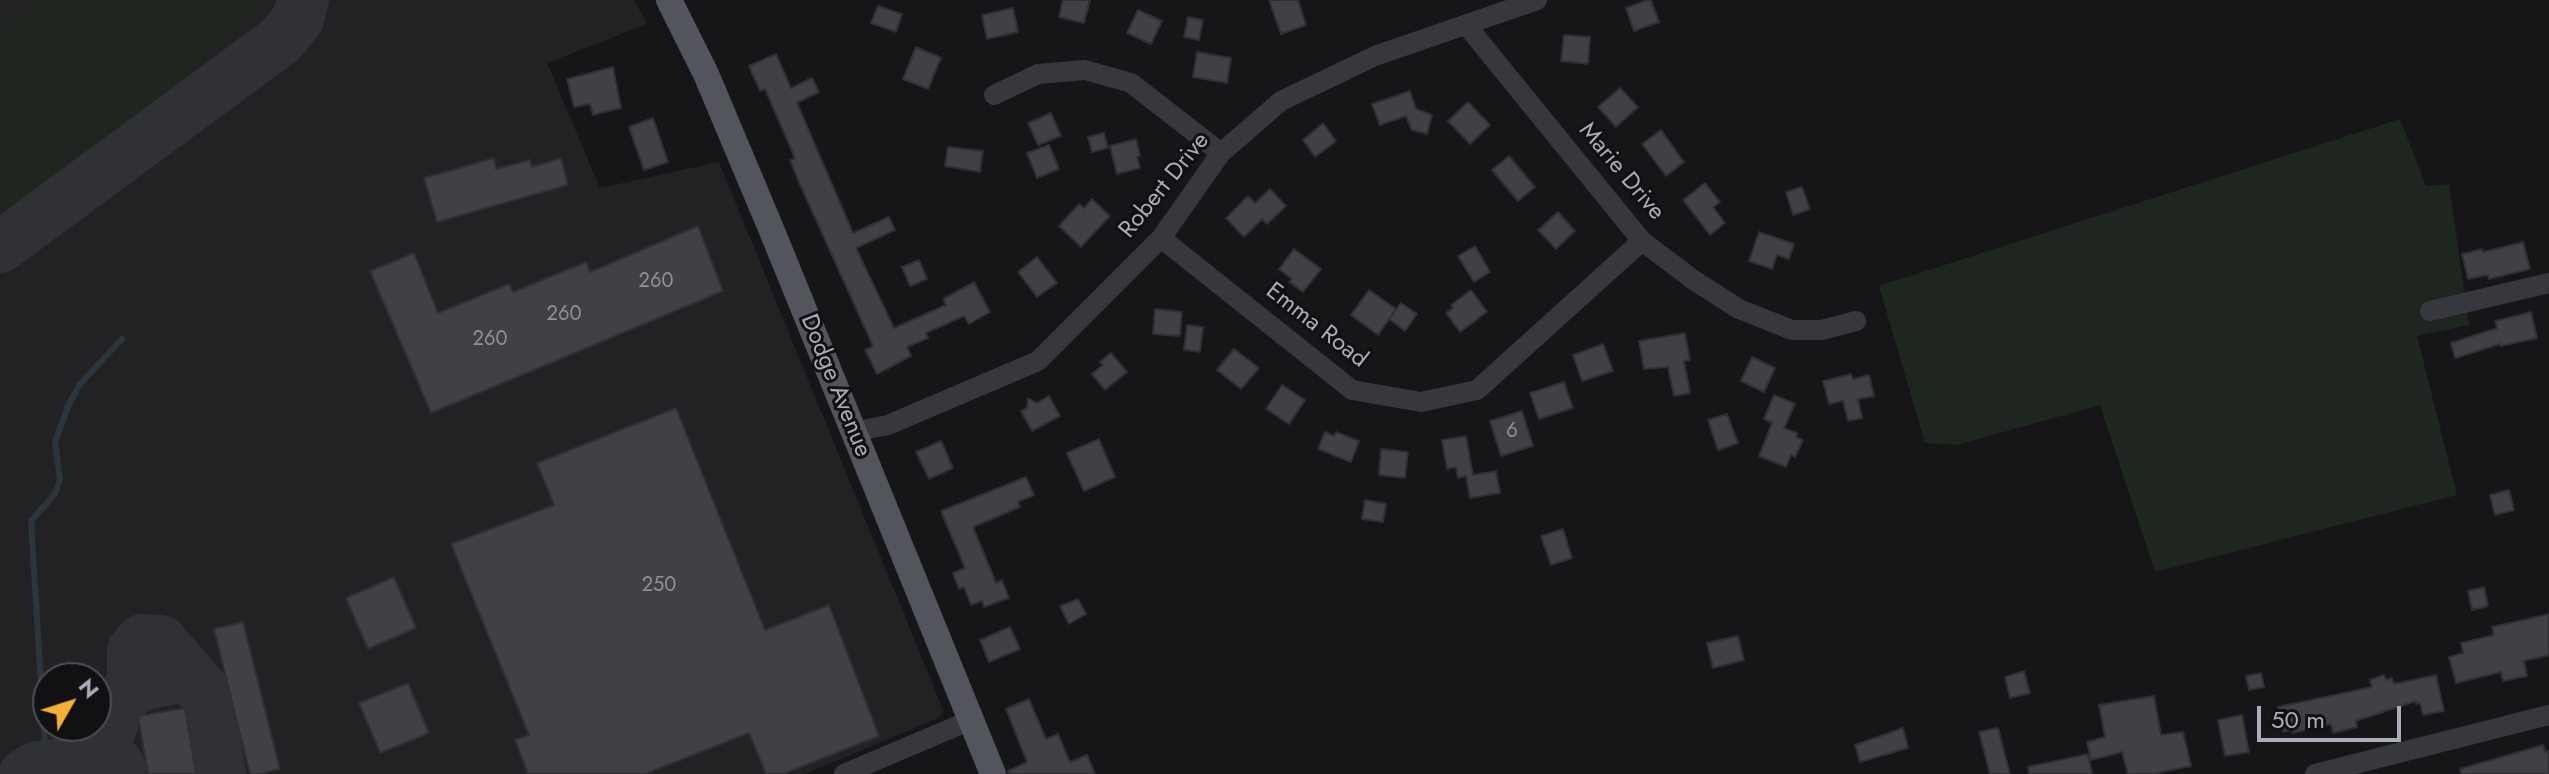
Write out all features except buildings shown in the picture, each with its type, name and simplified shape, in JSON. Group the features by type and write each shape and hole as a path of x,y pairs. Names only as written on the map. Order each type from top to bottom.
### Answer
{"main road":[{"name":"Dodge Avenue","path":"669,0 729,130 993,774"}],"street":[{"name":"Robert Drive","path":"853,432 888,425 1038,361 1161,238 1221,153 1281,101 1375,56 1537,0"},
{"name":"Marie Drive","path":"1467,26 1642,241 1739,309 1792,330 1822,330 1856,321"},
{"path":"994,95 1038,74 1085,70 1131,83 1221,153"},
{"name":"Emma Road","path":"1161,238 1352,390 1421,402 1477,390 1642,241"},
{"path":"2430,311 2549,283"},
{"path":"2315,774 2549,715"},
{"path":"844,774 971,720"}],"shaded area":[{"path":"0,0 634,0 647,24 547,63 600,188 719,162 944,712 936,719 805,774 0,774"},
{"path":"41,0 261,0 173,89 67,170 0,212 0,30"},
{"path":"2400,119 2426,186 2449,184 2469,325 2417,336 2457,495 2155,572 2100,405 1957,445 1925,443 1879,286"}],"waterway":[{"path":"45,747 31,521 55,494 60,480 55,442 68,406 80,384 122,339"}],"taxiway":[{"path":"0,247 281,40 298,19 303,0"},
{"path":"128,693 133,676 133,650 142,640 161,641 199,685"},
{"path":"88,761 106,740 128,693 137,686 178,677 188,679 206,692 220,774"},
{"path":"25,774 38,767 108,759 120,768"}]}
